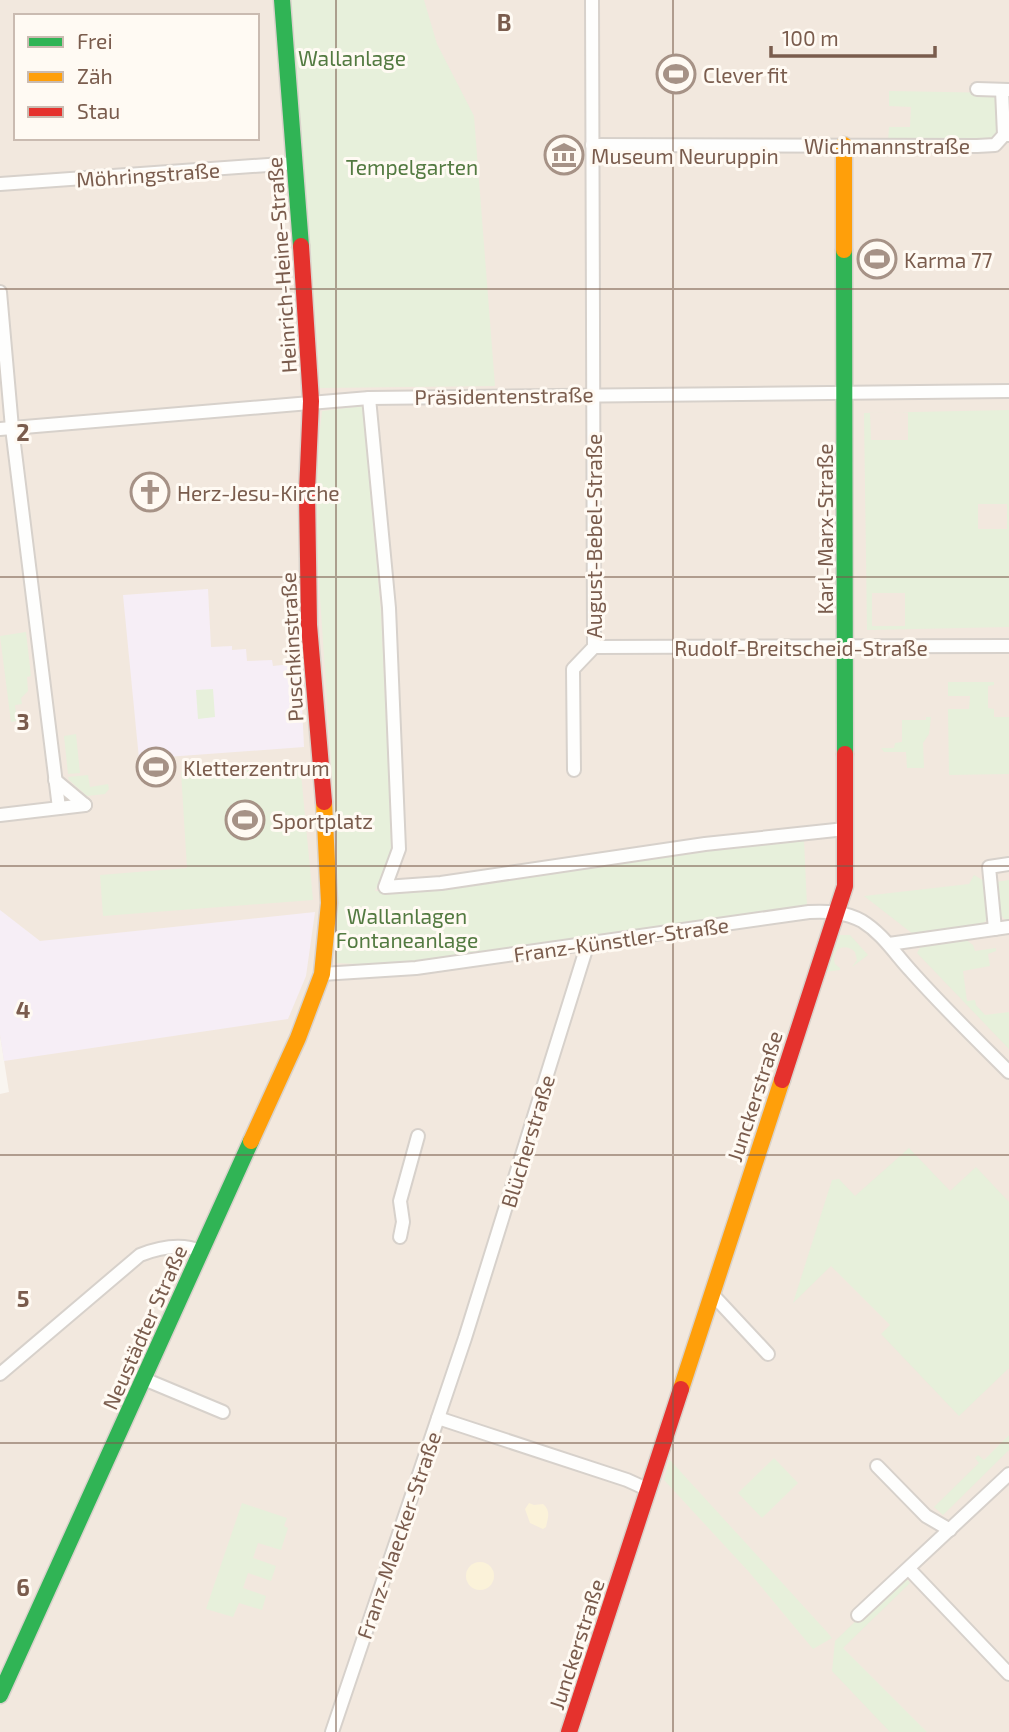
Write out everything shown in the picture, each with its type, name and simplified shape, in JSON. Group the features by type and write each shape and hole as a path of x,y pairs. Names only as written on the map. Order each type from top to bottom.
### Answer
{"main road":[{"name":"Heinrich-Heine-Straße","path":"282,0 296,163 311,401"},
{"name":"Karl-Marx-Straße","path":"837,912 845,886 844,145"},
{"name":"Puschkinstraße","path":"311,401 307,492 309,613 329,879 327,939 322,974"},
{"name":"Junckerstraße","path":"569,1732 837,912"},
{"name":"Neustädter Straße","path":"0,1695 299,1038 322,974"}],"street":[{"name":"August-Bebel-Straße","path":"574,770 573,668 594,647 592,0"},
{"path":"977,89 1006,90 1006,135"},
{"name":"Wichmannstraße","path":"592,145 995,145 1006,135"},
{"name":"Möhringstraße","path":"0,184 296,163"},
{"path":"0,292 6,428 59,808"},
{"name":"Präsidentenstraße","path":"6,428 369,398 1009,391"},
{"path":"369,398 388,608 399,849 385,887 441,883 705,844 845,829"},
{"name":"Rudolf-Breitscheid-Straße","path":"594,647 1009,646"},
{"path":"0,815 85,805 55,780"},
{"path":"995,929 989,867 1009,864"},
{"name":"Franz-Künstler-Straße","path":"322,974 416,968 809,912 837,912"},
{"path":"837,912 860,920 889,944 909,970 1009,1072"},
{"path":"889,944 1009,927"},
{"name":"Blücherstraße","path":"465,1338 588,943"},
{"path":"400,1237 403,1222 400,1201 418,1136"},
{"path":"0,1374 140,1255 178,1246 189,1246 201,1251"},
{"path":"712,1294 768,1354"},
{"name":"Franz-Maecker-Straße","path":"332,1732 465,1338"},
{"path":"144,1378 223,1412"},
{"path":"438,1418 649,1490"},
{"path":"877,1466 926,1516 950,1530"},
{"path":"858,1615 1009,1474"},
{"path":"909,1569 1009,1674"}],"shaded area":[{"path":"0,0 1009,0 1009,1732 0,1732 0,1094 9,1092 0,1035"},
{"path":"208,589 211,647 232,646 232,650 246,649 247,661 272,660 273,666 300,663 304,747 139,759 123,595"},
{"path":"0,910 40,941 315,912 306,976 288,1019 4,1061 0,1035"}],"green space":[{"path":"291,0 424,0 437,44 474,116 495,386 320,388"},
{"path":"889,91 1000,93 1002,131 992,140 980,139 980,143 888,142 889,127 910,127 911,107 889,106"},
{"name":"Wallanlagen Fontaneanlage","path":"363,406 381,613 392,849 375,891 442,887 698,849 804,840 807,906 406,966 335,963 337,849 313,494 322,411"},
{"path":"1009,410 1009,627 867,630 864,413 892,412 870,413 871,440 908,440 908,412","holes":["978,504 1007,504 1007,529 978,529","872,593 905,593 905,626 872,626"]},
{"path":"26,632 31,676 27,677 28,691 21,698 22,704 15,705 17,721 11,722 0,636"},
{"path":"948,682 994,682 994,685 988,686 988,708 994,709 994,717 1009,717 1009,774 949,775 948,709 969,709 970,696 948,696"},
{"path":"213,689 215,717 198,719 196,690"},
{"path":"926,717 931,717 929,734 923,743 924,768 907,768 906,752 884,752 881,748 894,748 895,743 902,742 902,720 926,720"},
{"path":"76,734 80,773 68,774 64,736"},
{"name":"Sportplatz","path":"300,763 313,900 103,916 100,875 187,868 181,772"},
{"path":"88,775 90,787 108,784 109,789 105,794 87,796 68,777"},
{"path":"974,875 984,881 989,917 981,926 913,934 864,896 969,884"},
{"path":"1009,880 1007,922 1000,914 996,882"},
{"path":"835,935 850,935 868,955 852,967 857,960 855,952 843,947 836,951 834,959 840,970 825,972"},
{"path":"965,939 973,945 975,951 996,948 996,951 988,954 990,966 963,971 967,1001 975,1000 985,1015 1009,1012 1009,1049 917,953 921,946"},
{"path":"909,1148 950,1191 976,1167 1009,1202 1009,1368 959,1416 881,1334 890,1325 831,1266 793,1303 832,1180 839,1179 855,1196"},
{"path":"1009,1435 1009,1450 943,1515 934,1507 979,1463 975,1458 978,1455 984,1460"},
{"path":"774,1458 798,1483 762,1518 738,1493"},
{"path":"669,1459 832,1638 813,1649 749,1572 664,1480"},
{"path":"242,1503 287,1518 284,1526 288,1528 281,1550 258,1543 253,1558 276,1566 271,1581 248,1573 243,1588 266,1596 262,1610 239,1603 233,1617 206,1609"},
{"path":"907,1579 910,1583 843,1648 927,1732 890,1732 832,1671 835,1641 861,1616 865,1619"}],"sand":[{"path":"529,1503 543,1504 547,1509 548,1520 543,1529 530,1523 525,1509"},
{"path":"480,1562 490,1566 494,1576 490,1586 480,1590 470,1586 466,1576 470,1566"}],"traffic: fast":[{"path":"282,0 301,246"},
{"path":"844,250 845,754"},
{"path":"0,1695 251,1141"}],"traffic: slow":[{"path":"844,145 844,250"},
{"path":"251,1141 298,1038 322,974 329,903 324,802"},
{"path":"681,1389 782,1080"}],"traffic: jam":[{"path":"301,246 311,401 307,492 309,625 324,802"},
{"path":"782,1080 845,886 845,754"},
{"path":"569,1732 681,1389"}],"place":[{"name":"Clever fit","path":"676,74"},
{"name":"Museum Neuruppin","path":"564,155"},
{"name":"Karma 77","path":"877,259"},
{"name":"Herz-Jesu-Kirche","path":"150,492"},
{"name":"Kletterzentrum","path":"156,767"},
{"name":"Sportplatz","path":"245,820"}],"park label":[{"name":"Wallanlage","path":"352,57"},
{"name":"Tempelgarten","path":"412,166"}]}
